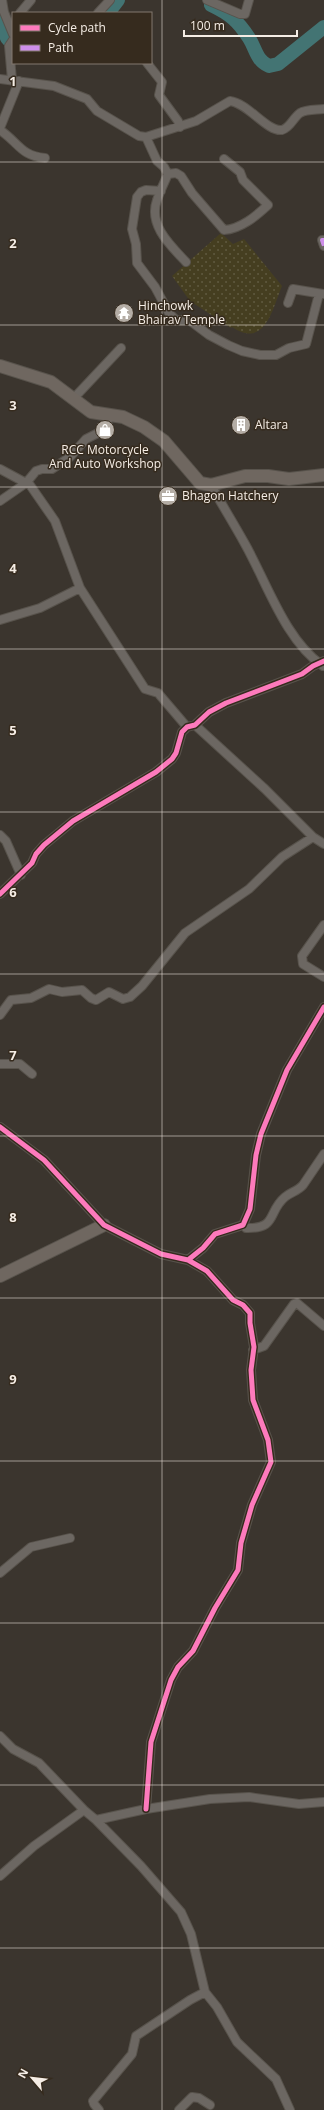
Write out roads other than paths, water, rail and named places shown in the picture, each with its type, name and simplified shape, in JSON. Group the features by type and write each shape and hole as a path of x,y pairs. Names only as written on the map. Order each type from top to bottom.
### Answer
{"street":[{"path":"2,0 11,23"},
{"path":"21,12 31,0"},
{"path":"99,12 110,0"},
{"path":"207,0 240,14 245,14 249,0"},
{"path":"13,64 15,81 0,129 14,140 25,152 33,157 45,158"},
{"path":"148,64 162,82 159,95 180,127"},
{"path":"0,79 54,86 87,99 97,111 139,136 146,137 196,121 230,101 243,105 273,128 281,130 286,129 301,112 324,109"},
{"path":"146,137 157,161 164,167 168,174"},
{"path":"168,174 176,173 180,176 192,193 224,230 233,229 248,221 268,205 243,180 240,172 224,159"},
{"path":"168,174 156,208 158,228 186,262"},
{"path":"161,191 146,190 141,192 137,197 132,229 136,244 136,263 155,287 169,314 176,320 189,320 209,335 242,351 269,356 289,348 306,344 322,294 293,289 288,303"},
{"path":"73,399 121,348"},
{"path":"0,366 51,382 91,412 123,417 149,430 164,441 184,462 200,483 211,485 245,476 268,476 289,479 324,475"},
{"path":"0,501 26,483 36,471 42,469 52,469 70,457 86,439 98,433 111,416"},
{"path":"0,469 26,483 38,495 49,515 55,521 80,588 145,689 158,693 191,726 265,790 313,837 324,844"},
{"path":"211,485 245,543 292,633 304,650 323,664"},
{"path":"0,620 40,608 80,588"},
{"path":"0,894 32,863 36,854 44,845 73,821 156,772 172,759 176,753 182,732 209,712 226,703 302,674 313,666 323,664"},
{"path":"0,835 6,840 21,875"},
{"path":"0,1015 12,1000 31,998 49,989 62,992 82,990 90,998 96,1000 109,992 122,999 130,997 142,986 185,933 249,889 282,857 313,837"},
{"path":"324,925 302,956 301,961 307,967 324,977"},
{"path":"188,1260 203,1248 215,1234 243,1224 250,1209 260,1134 287,1070 324,1007"},
{"path":"0,1064 20,1064 32,1074"},
{"path":"0,1127 44,1160 104,1225 161,1254 188,1260 207,1271 233,1300 243,1305 250,1313 253,1350 251,1370 253,1400 268,1440 271,1462 252,1505 241,1544 238,1570 215,1608 193,1651 178,1667 171,1680 151,1742 146,1809"},
{"path":"246,1228 254,1228 265,1225 285,1197 299,1190 324,1154"},
{"path":"0,1276 104,1225"},
{"path":"253,1350 264,1346 296,1303 324,1326"},
{"path":"0,1573 31,1547 70,1538"},
{"path":"0,1736 13,1749 39,1763 141,1866 181,1912 190,1934 205,1992 237,2042 276,2079 290,2110"},
{"path":"96,1820 146,1809 210,1799 249,1797 299,1804 324,1802"},
{"path":"0,1876 34,1846 84,1810"},
{"path":"99,2110 94,2104 94,2101 132,2054 136,2036 205,1992"},
{"path":"179,2110 192,2097 199,2098 210,2104"}],"waterway":[{"path":"109,12 118,0"},
{"path":"211,5 237,22 249,38 261,61 269,66 278,64 324,27"},
{"path":"0,20 7,38 12,44"}],"place":[{"name":"Hinchowk Bhairav Temple","path":"124,313"},
{"name":"Altara","path":"241,425"},
{"name":"RCC Motorcycle And Auto Workshop","path":"105,430"},
{"name":"Bhagon Hatchery","path":"168,496"}]}
